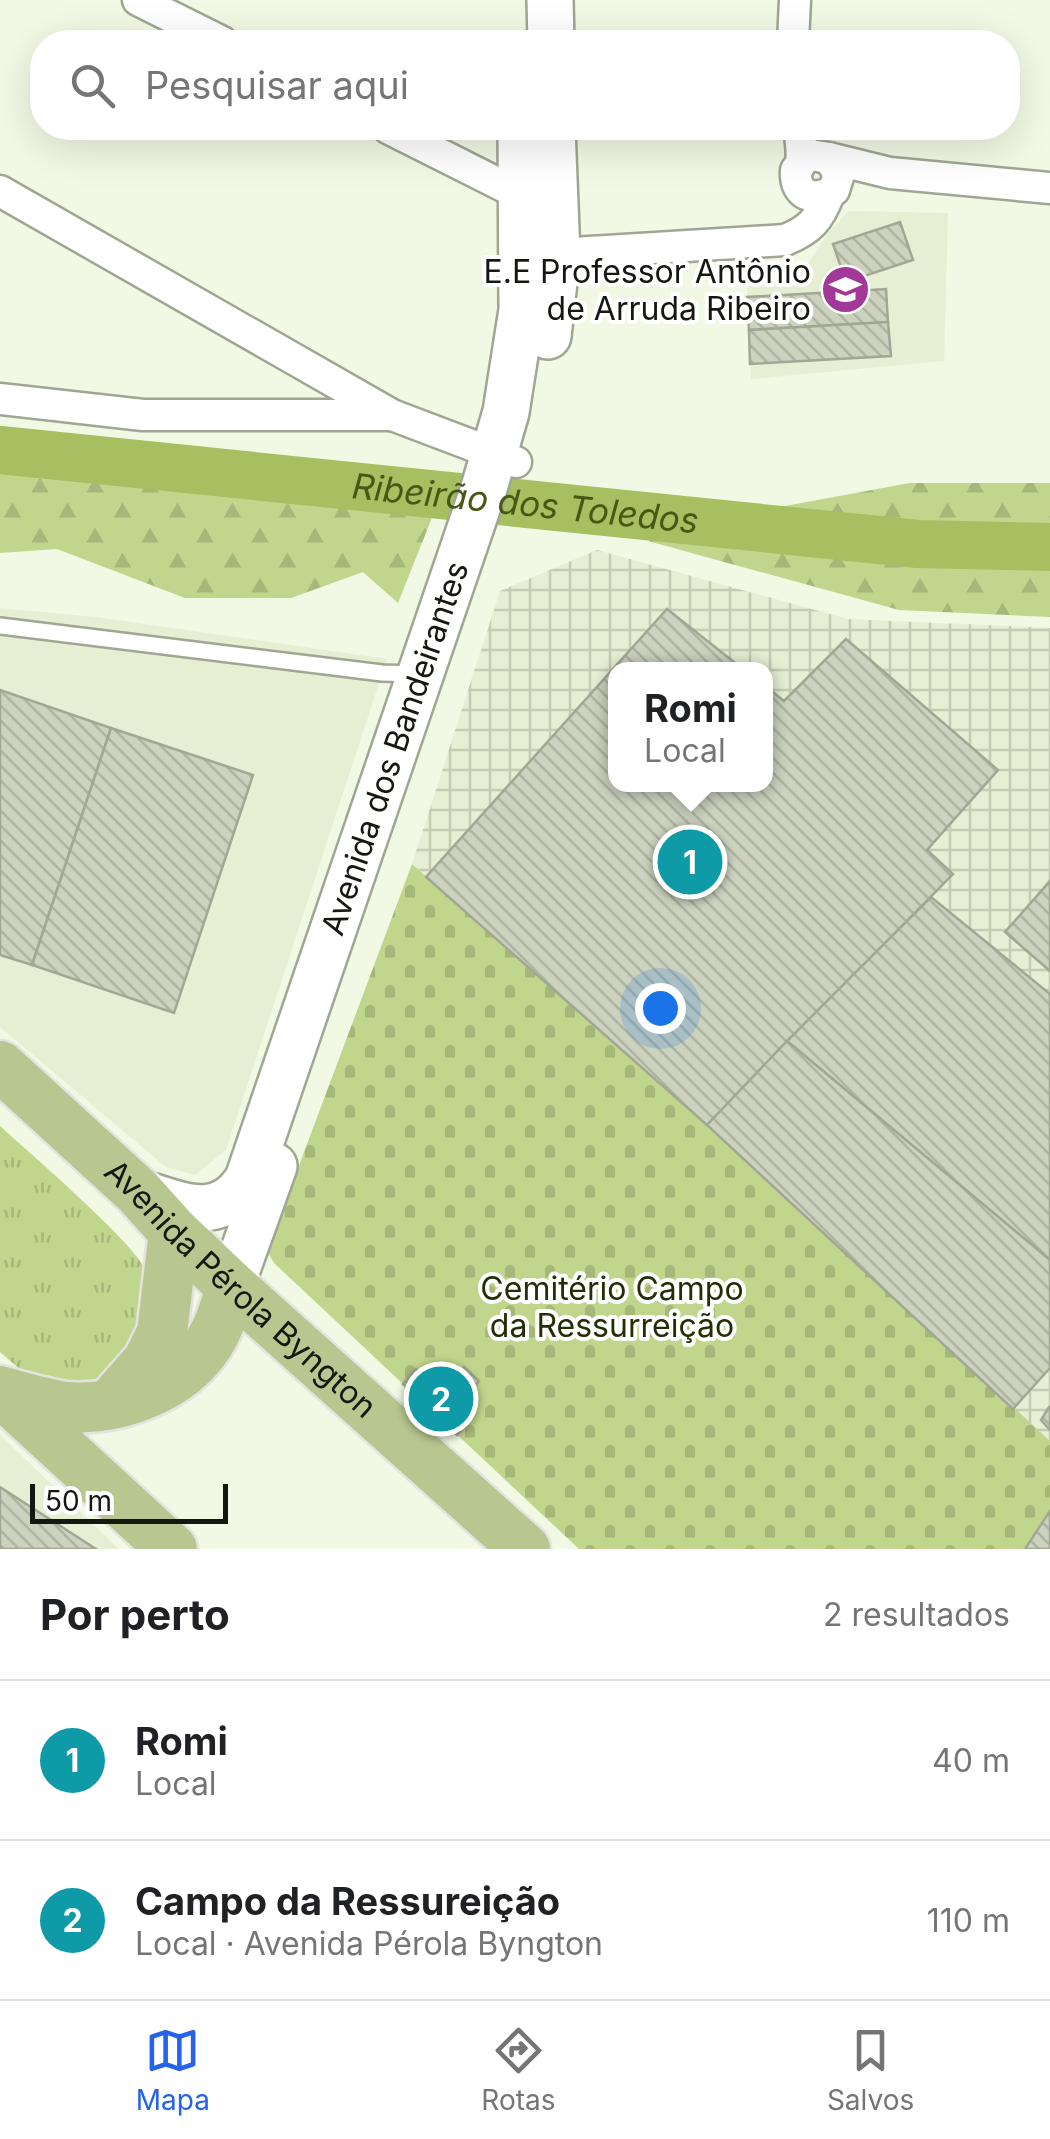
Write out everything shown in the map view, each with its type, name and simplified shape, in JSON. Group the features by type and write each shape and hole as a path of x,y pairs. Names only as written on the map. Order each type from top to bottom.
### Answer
{"main road":[{"path":"521,0 521,30"},
{"path":"550,0 551,30"},
{"name":"Avenida dos Bandeirantes","path":"232,1286 384,863 500,475 544,360 539,229 523,140"},
{"name":"Avenida dos Bandeirantes","path":"539,229 550,140"},
{"name":"Avenida dos Bandeirantes","path":"138,1192 181,1205 222,1206 238,1195 248,1179 421,674 480,538"},
{"name":"Avenida Pérola Byngton","path":"0,1066 138,1192 232,1286 526,1549"},
{"path":"110,1404 148,1362 162,1333 174,1232"},
{"path":"0,1391 68,1407 132,1400 178,1375 208,1346 232,1286"},
{"path":"0,1391 172,1549"}],"street":[{"path":"138,0 198,30"},
{"path":"793,30 794,0"},
{"path":"406,140 539,229 786,240 820,178"},
{"path":"804,140 820,178"},
{"path":"820,178 890,172 1050,188"},
{"path":"0,191 500,475"},
{"path":"0,399 143,416 392,416"}],"lane":[{"path":"0,626 382,673 421,674"}],"shaded area":[{"name":"E.E Professor Antônio de Arruda Ribeiro","path":"849,211 948,213 944,361 751,379 747,284 783,280 802,272 828,233"},
{"path":"597,550 848,619 1050,628 1050,1442 707,1125 412,864 500,591"},
{"path":"0,608 96,617 387,659 226,1150 195,1175 166,1167 0,1027"},
{"path":"0,1435 119,1549 0,1549"}],"green space":[{"path":"0,450 441,495 398,603 363,572 291,598 185,598 57,549 0,553"},
{"path":"910,483 1050,483 1050,617 899,610 648,541 747,513"},
{"name":"Cemitério Campo da Ressurreição","path":"412,864 747,1161 1050,1441 1050,1511 1025,1549 579,1549 274,1263 267,1251"},
{"path":"0,1126 103,1220 145,1270 148,1305 134,1362 91,1389 53,1398 0,1352"}],"building":[{"path":"900,222 913,260 846,282 833,244"},
{"path":"886,289 888,322 749,330 747,297"},
{"path":"888,322 891,356 750,364 749,330"},
{"path":"667,609 734,662 619,662"},
{"path":"846,639 998,770 927,850 953,874 707,1125 426,877 608,675 608,792 773,792 773,692 784,701"},
{"path":"0,690 111,728 32,965 0,955"},
{"path":"111,728 253,775 174,1013 32,965"},
{"path":"1050,881 1050,971 1005,932"},
{"path":"931,897 1050,994 1050,1260 787,1041"},
{"path":"787,1041 1050,1260 1050,1368 1013,1409 707,1125"},
{"path":"464,1367 479,1381 457,1406 472,1418 457,1435 403,1384 416,1369 442,1391"},
{"path":"1050,1407 1050,1430 1041,1420"},
{"path":"0,1487 96,1549 0,1549"},
{"path":"1050,1511 1050,1549 1025,1549"}],"waterway":[{"name":"Ribeirão dos Toledos","path":"0,450 918,544 1050,547"}],"place":[{"name":"E.E Professor Antônio de Arruda Ribeiro","path":"846,290"},
{"name":"Romi","path":"690,862"},
{"name":"Campo da Ressureição","path":"441,1399"}]}
